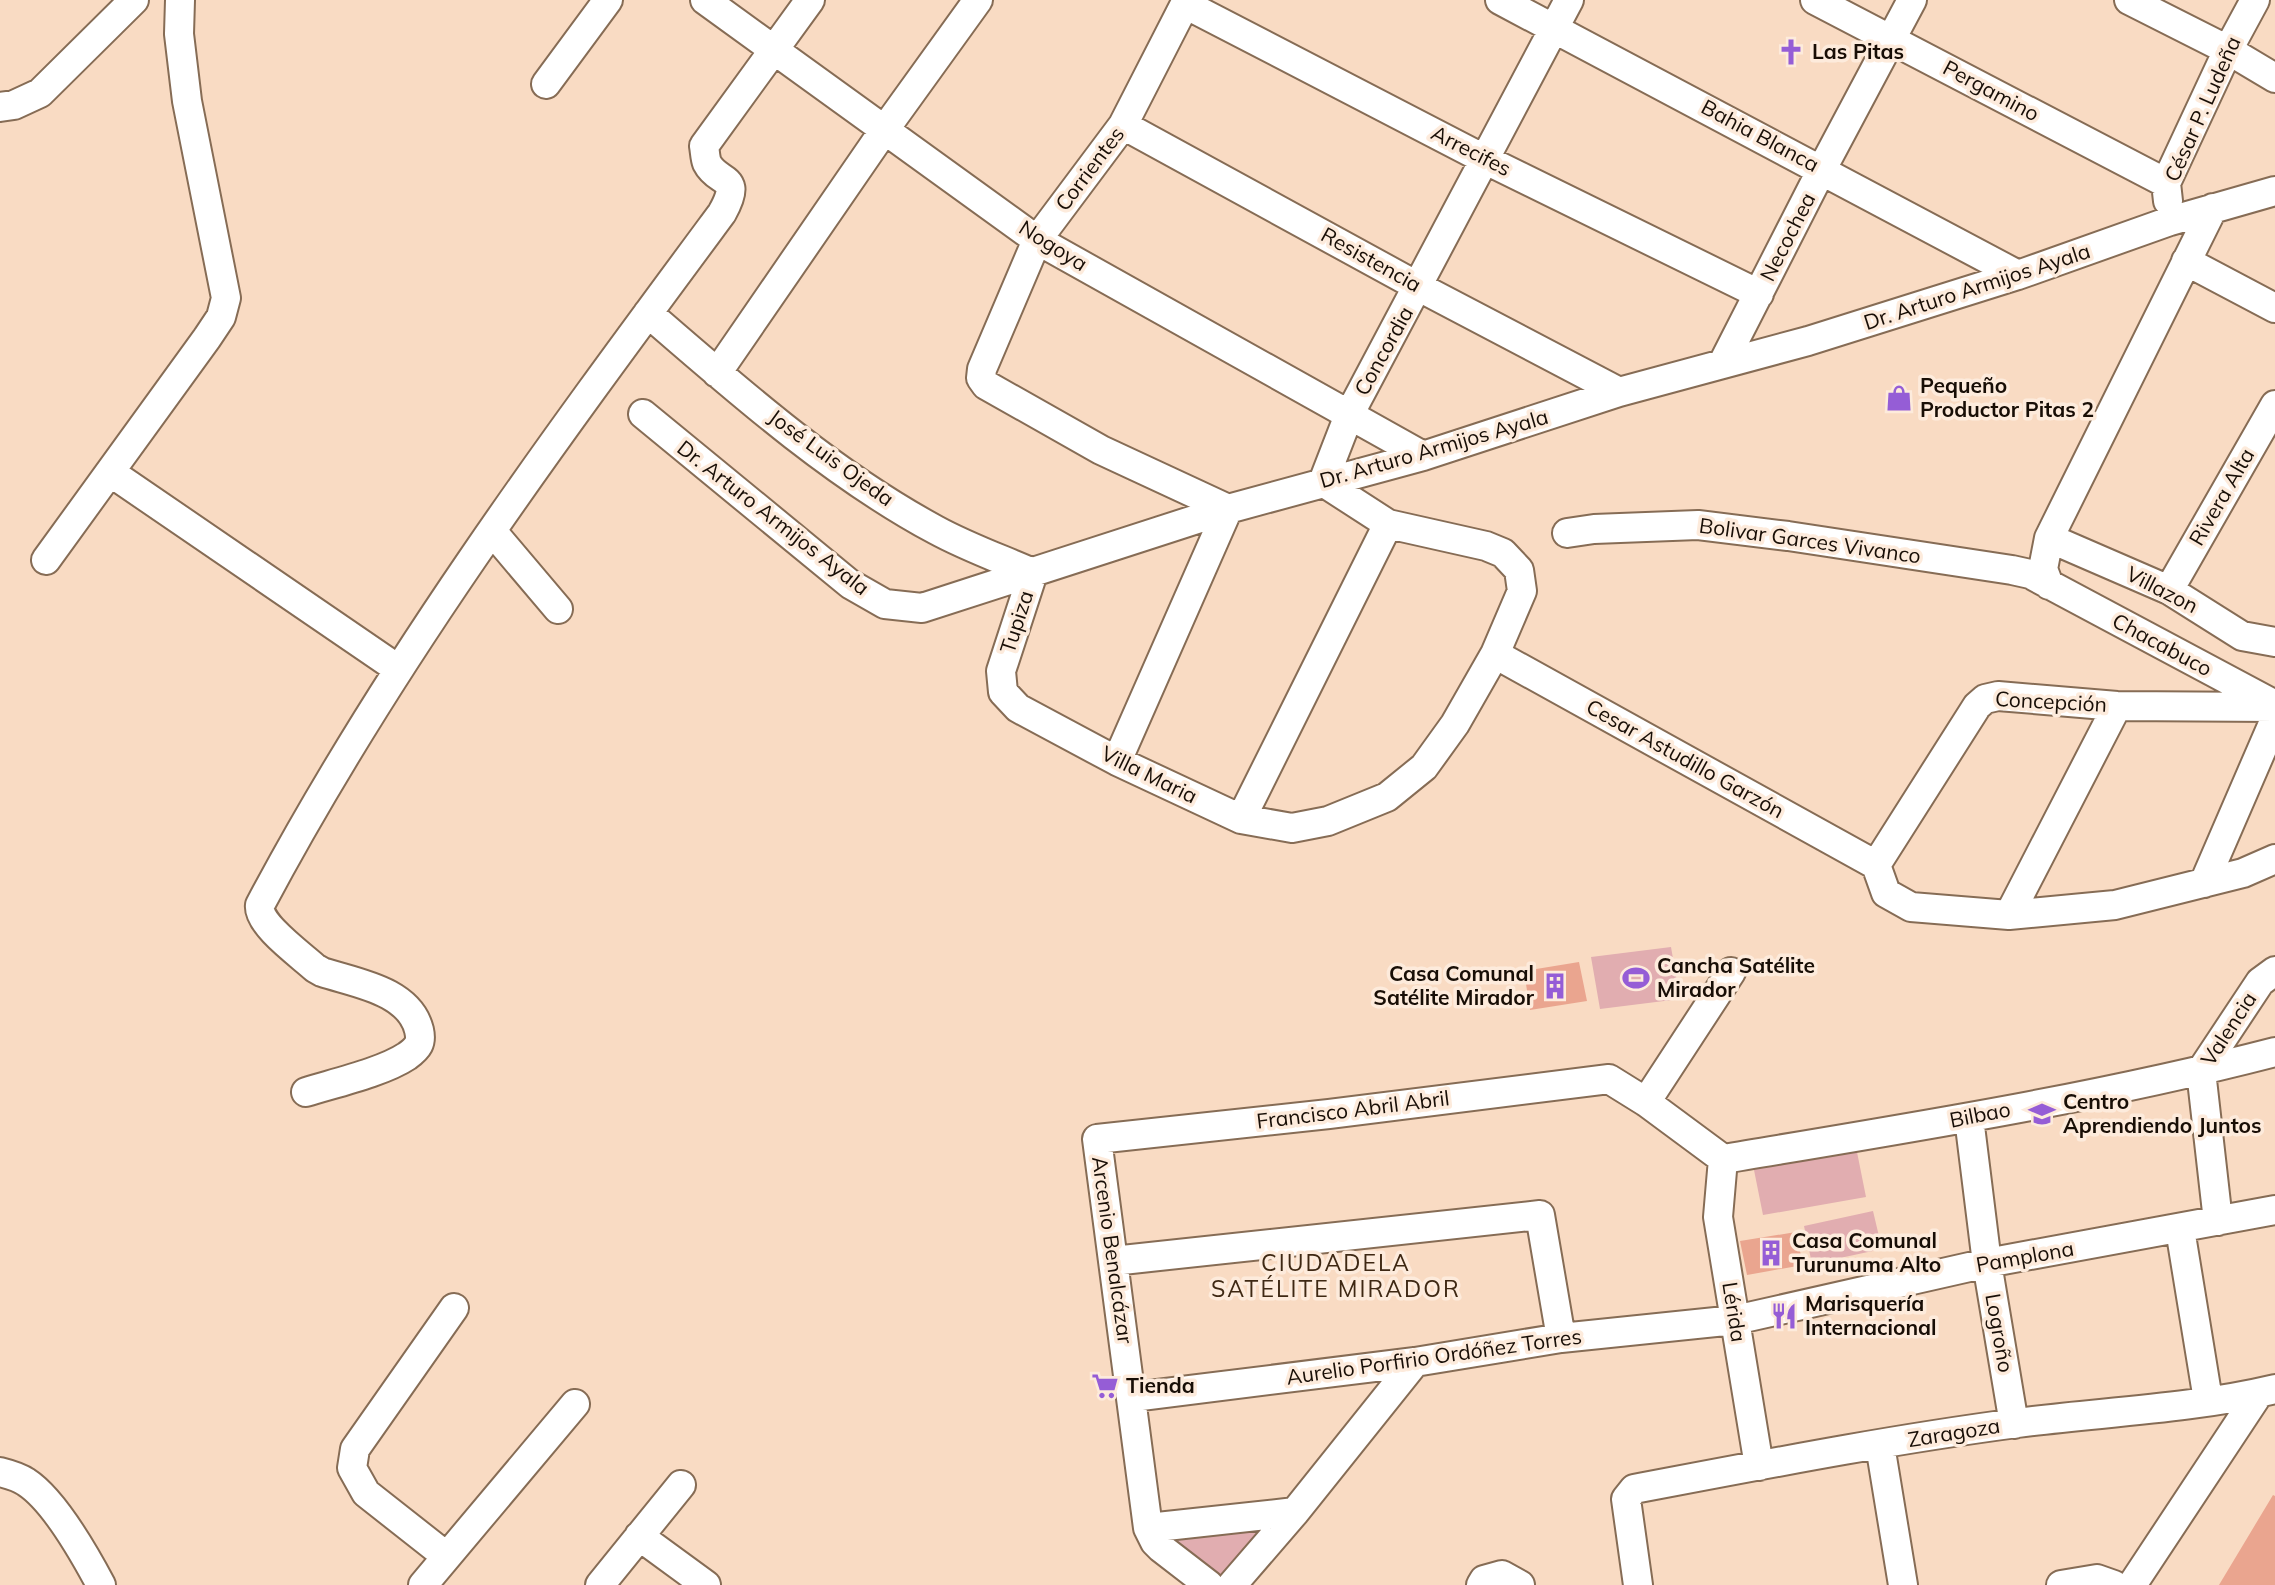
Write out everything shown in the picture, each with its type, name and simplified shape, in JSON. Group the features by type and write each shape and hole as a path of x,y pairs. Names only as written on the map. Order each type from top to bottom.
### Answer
{"street":[{"path":"0,107 14,105 40,93 134,0"},
{"path":"47,560 221,317 226,298 187,101 179,34 180,0"},
{"path":"546,84 608,0"},
{"name":"Nogoya","path":"705,0 1037,240 1423,456"},
{"path":"306,1092 405,1057 419,1046 421,1040 418,1025 396,999 322,972 268,926 259,911 260,905 308,817 398,669 589,393 722,213 731,197 728,182 708,164 704,146 810,0"},
{"path":"717,373 885,129 978,0"},
{"name":"Bahia Blanca","path":"1500,0 2018,275"},
{"name":"Concordia","path":"1323,482 1349,415 1569,0"},
{"name":"Pergamino","path":"1815,0 2166,183"},
{"name":"Necochea","path":"1723,363 1912,0"},
{"path":"2129,0 2228,50 2275,78"},
{"name":"César P. Ludeña","path":"2170,221 2166,183 2228,50 2255,0"},
{"name":"Corrientes","path":"1186,2 1123,125 1037,240 982,369 981,379 986,385 1101,450 1228,509"},
{"name":"Arrecifes","path":"1186,2 1486,160 1759,294"},
{"name":"Resistencia","path":"1123,125 1419,287 1619,392"},
{"name":"Dr. Arturo Armijos Ayala","path":"643,414 850,584 885,604 922,608 1228,509 1423,456 1619,392 1808,341 2018,275 2170,221 2275,191"},
{"path":"2049,585 2043,569 2049,537 2213,208"},
{"path":"2186,261 2275,308"},
{"name":"José Luis Ojeda","path":"648,313 717,373 850,478 937,531 1033,573"},
{"name":"Rivera Alta","path":"2169,590 2275,405"},
{"path":"110,472 398,669"},
{"path":"1241,819 1388,524 1323,482"},
{"path":"1116,761 1228,509"},
{"name":"Villa Maria","path":"1001,671 1003,692 1018,708 1116,761 1241,819 1292,828 1328,821 1387,797 1424,767 1455,723 1495,653 1522,591 1519,570 1503,553 1486,546 1388,524"},
{"name":"Bolivar Garces Vivanco","path":"1567,533 1594,529 1698,525 2012,570 2029,574 2049,585"},
{"path":"492,531 558,609"},
{"name":"Villazon","path":"2049,537 2169,590 2242,636 2275,642"},
{"name":"Tupiza","path":"1001,671 1033,573"},
{"name":"Chacabuco","path":"2049,585 2275,706"},
{"name":"Cesar Astudillo Garzón","path":"1495,653 1875,865"},
{"name":"Concepción","path":"1875,865 1977,706 1985,699 1998,696 2117,706 2275,706"},
{"path":"2009,915 2117,706"},
{"path":"2204,883 2275,719"},
{"path":"1875,865 1886,893 1911,907 2009,915 2115,905 2243,873 2275,859"},
{"name":"Valencia","path":"2218,1221 2201,1071 2260,982 2275,971"},
{"path":"1723,1159 1646,1102 1731,972"},
{"name":"Bilbao","path":"1723,1159 1969,1118 2201,1071 2275,1052"},
{"name":"Francisco Abril Abril","path":"1097,1139 1329,1114 1609,1079 1646,1102"},
{"name":"Logroño","path":"1969,1118 1987,1263 2014,1424"},
{"name":"Arcenio Benalcázar","path":"1097,1139 1149,1528"},
{"name":"Lérida","path":"1723,1159 1718,1217 1759,1465"},
{"name":"Pamplona","path":"1735,1320 1987,1263 2275,1210"},
{"path":"1113,1261 1540,1215 1560,1338"},
{"path":"2180,1229 2208,1400"},
{"path":"446,1556 366,1493 352,1468 355,1448 454,1308"},
{"name":"Aurelio Porfirio Ordóñez Torres","path":"1133,1397 1415,1362 1560,1338 1735,1320"},
{"path":"1232,1585 1295,1512 1415,1362"},
{"path":"2132,1585 2267,1391"},
{"name":"Zaragoza","path":"1638,1585 1626,1499 1634,1489 1759,1465 2014,1424 2267,1391"},
{"path":"423,1585 575,1404"},
{"path":"1880,1445 1903,1585"},
{"path":"0,1472 25,1481 41,1495 57,1513 101,1585"},
{"path":"600,1585 681,1485"},
{"path":"1209,1585 1161,1548 1149,1528 1295,1512"},
{"path":"639,1536 706,1585"},
{"path":"1481,1585 1484,1580 1503,1575 1520,1585"},
{"path":"2061,1585 2097,1579 2114,1585"}],"shaded area":[{"name":"Cancha Satélite Mirador","path":"1671,947 1680,999 1600,1009 1591,957"},
{"path":"1855,1142 1866,1197 1763,1215 1752,1160"},
{"path":"1873,1211 1882,1249 1812,1264 1804,1226"},
{"path":"1266,1530 1220,1582 1169,1538"}],"building":[{"name":"Casa Comunal Satélite Mirador","path":"1579,962 1587,1001 1530,1010 1524,971"},
{"name":"Casa Comunal Turunuma Alto","path":"1796,1232 1803,1265 1747,1275 1740,1241"},
{"path":"2273,1495 2275,1585 2219,1585"}],"place":[{"name":"Las Pitas","path":"1791,52"},
{"name":"Pequeño Productor Pitas 2","path":"1899,398"},
{"name":"Cancha Satélite Mirador","path":"1636,978"},
{"name":"Casa Comunal Satélite Mirador","path":"1555,986"},
{"name":"Centro Aprendiendo Juntos","path":"2042,1114"},
{"name":"Casa Comunal Turunuma Alto","path":"1771,1253"},
{"name":"Marisquería Internacional","path":"1784,1316"},
{"name":"Tienda","path":"1105,1386"}],"district":[{"name":"CIUDADELA SATÉLITE MIRADOR","path":"1336,1276"}]}
